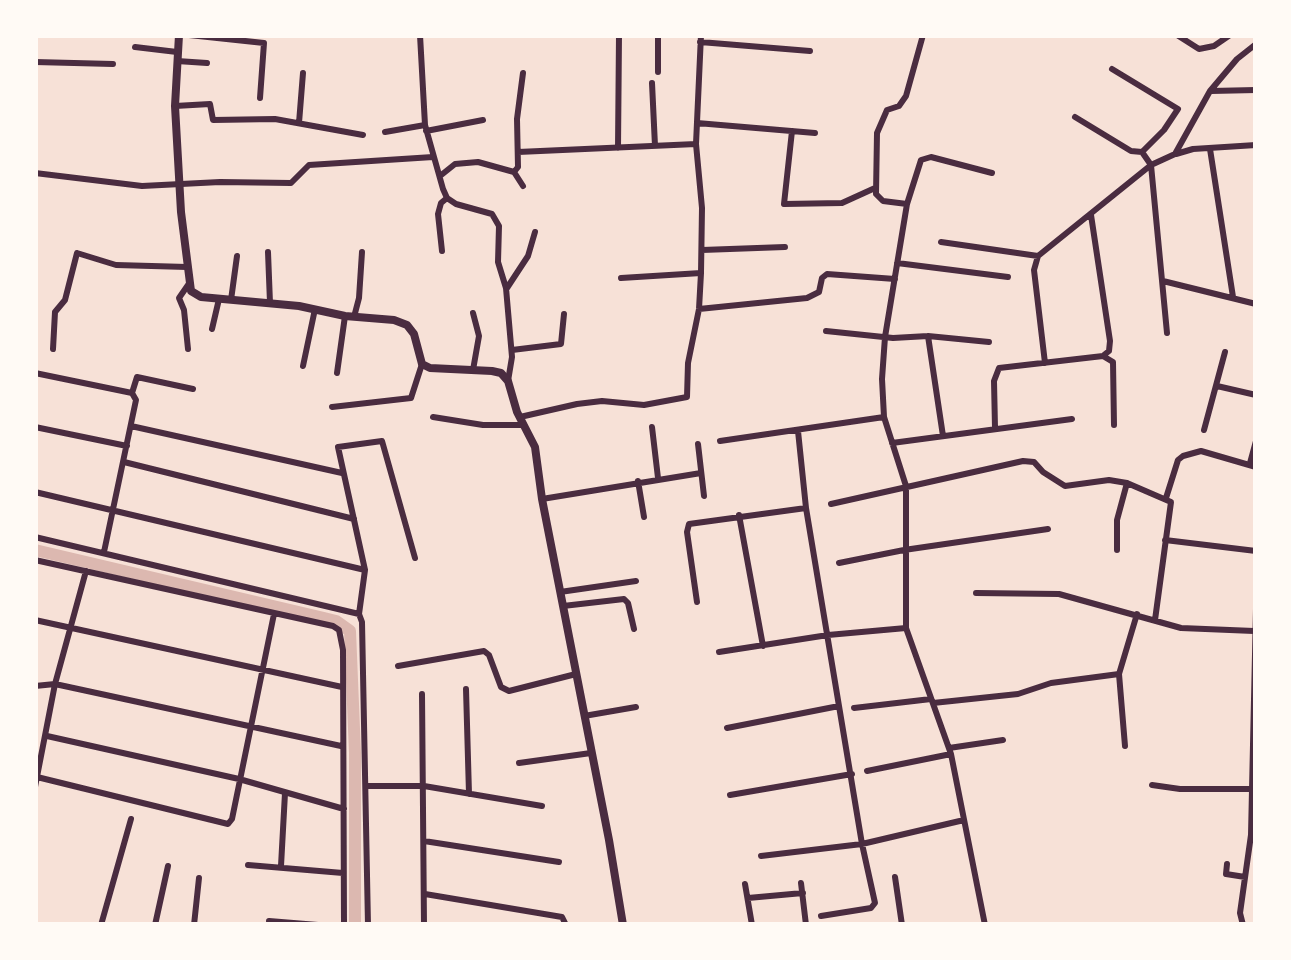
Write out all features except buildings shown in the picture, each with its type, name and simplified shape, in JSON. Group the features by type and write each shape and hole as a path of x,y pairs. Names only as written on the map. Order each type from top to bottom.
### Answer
{"street":[{"path":"179,35 175,106 188,285 180,298 188,349"},
{"path":"189,35 264,43 260,98"},
{"path":"420,35 426,128 447,198 497,218 498,262 506,288 512,350 508,382"},
{"path":"618,148 619,35"},
{"path":"658,35 658,72"},
{"path":"907,204 878,199 874,188 877,133 880,120 906,96 923,35"},
{"path":"1177,35 1198,50 1214,46 1230,35"},
{"path":"433,418 483,425 522,421 577,404 644,404 686,397 699,309 702,250 696,144 701,38 810,50"},
{"path":"1174,154 1210,91 1256,44"},
{"path":"135,47 207,63"},
{"path":"35,62 113,64"},
{"path":"1045,363 1034,270 1038,256 1091,214 1146,158 1178,109 1112,68"},
{"path":"514,172 518,168 517,119 524,72"},
{"path":"298,123 303,73"},
{"path":"652,83 655,146"},
{"path":"1210,91 1256,90"},
{"path":"175,106 210,104 213,120 275,119 363,134"},
{"path":"1075,117 1146,158 1256,145"},
{"path":"385,132 483,120"},
{"path":"697,124 815,133"},
{"path":"792,131 786,157 784,204 842,203 874,188"},
{"path":"518,152 696,144"},
{"path":"1210,149 1233,298"},
{"path":"985,925 950,751 906,628 906,486 884,418 882,367 907,204 924,157 992,173"},
{"path":"35,173 142,186 291,183 309,165 432,158"},
{"path":"1146,158 1167,333"},
{"path":"440,176 455,164 478,162 514,172 523,186"},
{"path":"442,251 438,214 447,198"},
{"path":"995,428 995,372 1006,367 1103,356 1109,351 1091,214"},
{"path":"506,288 522,268 535,232"},
{"path":"941,242 1038,256"},
{"path":"702,250 785,247"},
{"path":"268,252 270,302"},
{"path":"337,373 350,317 359,298 362,252"},
{"path":"53,349 55,312 66,300 77,253 116,266 187,267"},
{"path":"231,300 237,256"},
{"path":"897,263 1008,277"},
{"path":"620,278 701,272"},
{"path":"699,309 807,298 819,292 827,274 895,279"},
{"path":"1162,281 1256,304"},
{"path":"188,285 196,295 270,302 407,325 414,334 422,364 411,398 332,406"},
{"path":"212,328 219,299"},
{"path":"303,366 315,309"},
{"path":"473,370 479,336 474,314"},
{"path":"512,350 560,344 564,314"},
{"path":"826,332 989,342"},
{"path":"928,336 943,436"},
{"path":"1204,430 1225,352"},
{"path":"1103,356 1113,362 1114,425"},
{"path":"422,364 430,368 501,373 535,447 623,925"},
{"path":"35,372 132,393"},
{"path":"104,552 136,400 132,393 137,377 192,389"},
{"path":"1217,386 1256,395"},
{"path":"720,440 884,418"},
{"path":"892,443 1072,419"},
{"path":"131,426 343,474"},
{"path":"35,427 127,446"},
{"path":"652,427 658,478"},
{"path":"798,431 806,508 875,906 821,916"},
{"path":"1166,498 1178,460 1183,456 1201,451 1253,465 1256,440"},
{"path":"368,925 370,785 359,614 365,570 337,447 382,441 415,558"},
{"path":"698,444 704,496"},
{"path":"124,462 354,519"},
{"path":"831,504 1023,462 1034,462 1065,486 1108,480 1128,483 1171,502 1155,620"},
{"path":"542,499 700,473"},
{"path":"638,481 644,517"},
{"path":"1116,550 1117,520 1128,483"},
{"path":"35,492 365,570"},
{"path":"697,602 687,526 806,508"},
{"path":"739,516 763,646"},
{"path":"838,564 1048,529"},
{"path":"35,537 359,614"},
{"path":"1165,540 1256,550"},
{"path":"35,560 333,626 342,638 344,925"},
{"path":"35,787 55,684 86,571"},
{"path":"560,592 636,581"},
{"path":"976,593 1060,594 1188,629 1254,631"},
{"path":"562,606 624,599 634,629"},
{"path":"1243,925 1240,913 1253,789 1256,609"},
{"path":"37,778 228,824 274,614"},
{"path":"1125,746 1119,674 1137,614"},
{"path":"35,620 342,687"},
{"path":"719,652 906,628"},
{"path":"398,666 484,651 501,687 509,691 576,674"},
{"path":"854,708 1018,694 1039,685 1119,674"},
{"path":"35,686 55,684 341,746"},
{"path":"466,689 469,794"},
{"path":"422,694 424,925"},
{"path":"584,716 636,706"},
{"path":"726,728 839,706"},
{"path":"47,736 239,779 344,809"},
{"path":"867,771 1003,740"},
{"path":"519,763 592,754"},
{"path":"730,795 852,774"},
{"path":"370,785 424,786 542,806"},
{"path":"1152,785 1253,789"},
{"path":"281,866 285,792"},
{"path":"101,925 132,818"},
{"path":"761,856 864,844 964,820"},
{"path":"424,841 559,862"},
{"path":"1227,864 1226,874 1245,877"},
{"path":"248,865 343,872"},
{"path":"155,925 168,866"},
{"path":"895,877 902,925"},
{"path":"194,925 199,878"},
{"path":"802,882 806,925"},
{"path":"745,884 752,925"},
{"path":"748,898 802,892"},
{"path":"424,894 558,916 564,918 566,925"},
{"path":"269,921 318,925"}],"waterway":[{"path":"35,550 336,621 350,631 355,925"}]}
